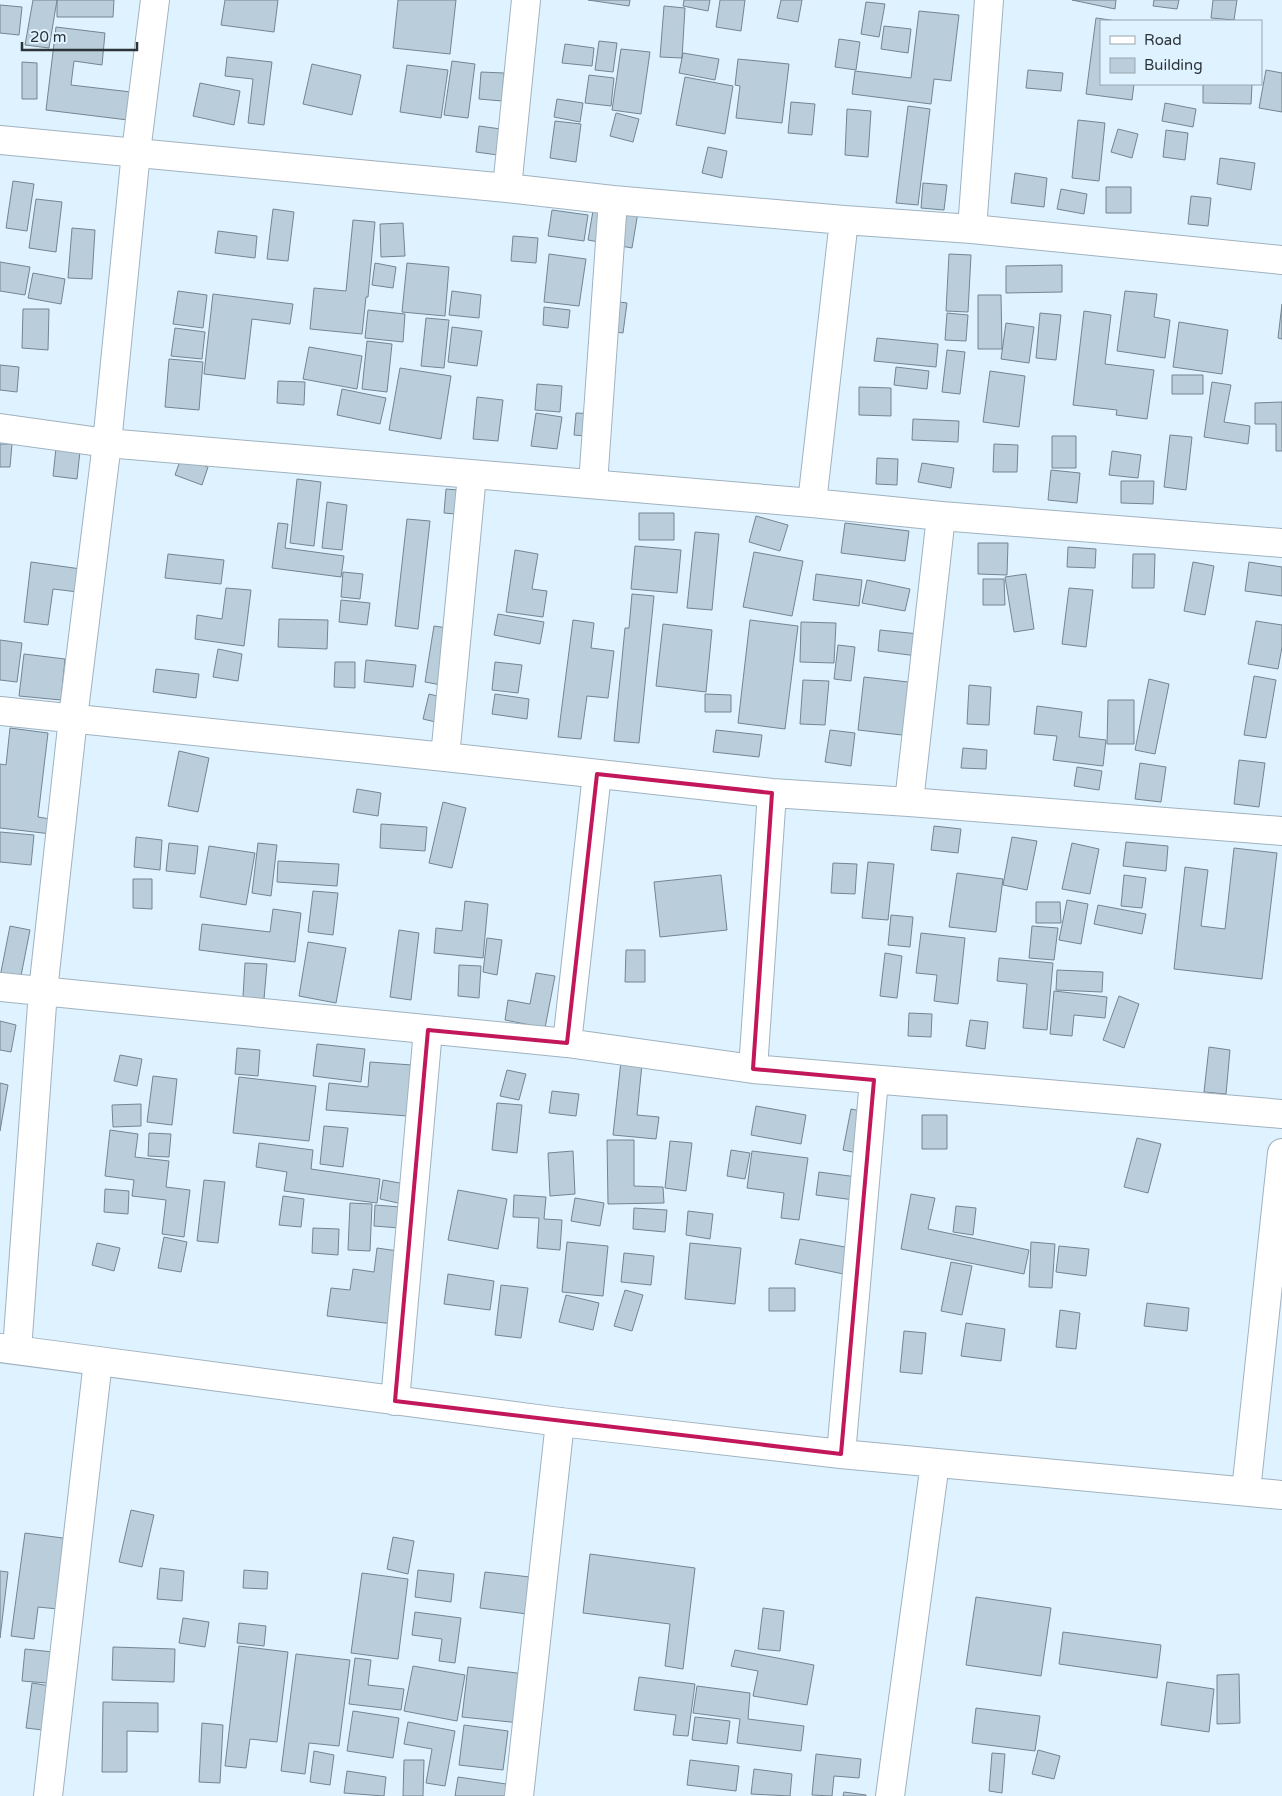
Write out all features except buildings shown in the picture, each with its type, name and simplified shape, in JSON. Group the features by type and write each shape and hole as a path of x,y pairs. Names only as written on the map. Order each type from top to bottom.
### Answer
{"street":[{"path":"155,0 136,152 107,443 73,718 43,991 8,1349 560,1422 935,1464 1282,1495"},
{"path":"507,188 526,0"},
{"path":"972,229 990,0"},
{"path":"0,140 507,188 613,200 972,229 1282,260"},
{"path":"593,484 613,200"},
{"path":"812,503 844,220"},
{"path":"0,428 107,443 812,503 941,516 1282,543"},
{"path":"446,757 472,475"},
{"path":"908,802 941,516"},
{"path":"0,711 772,793 1282,831"},
{"path":"567,1043 597,774"},
{"path":"754,1069 772,793"},
{"path":"0,987 567,1043 754,1069 1282,1114"},
{"path":"395,1401 428,1030"},
{"path":"841,1454 874,1080"},
{"path":"1246,1491 1282,1153"},
{"path":"48,1796 98,1361"},
{"path":"519,1796 560,1422"},
{"path":"890,1796 935,1464"}],"highlighted area":[{"path":"597,774 772,793 753,1069 874,1080 841,1454 395,1401 428,1030 567,1043"}]}
